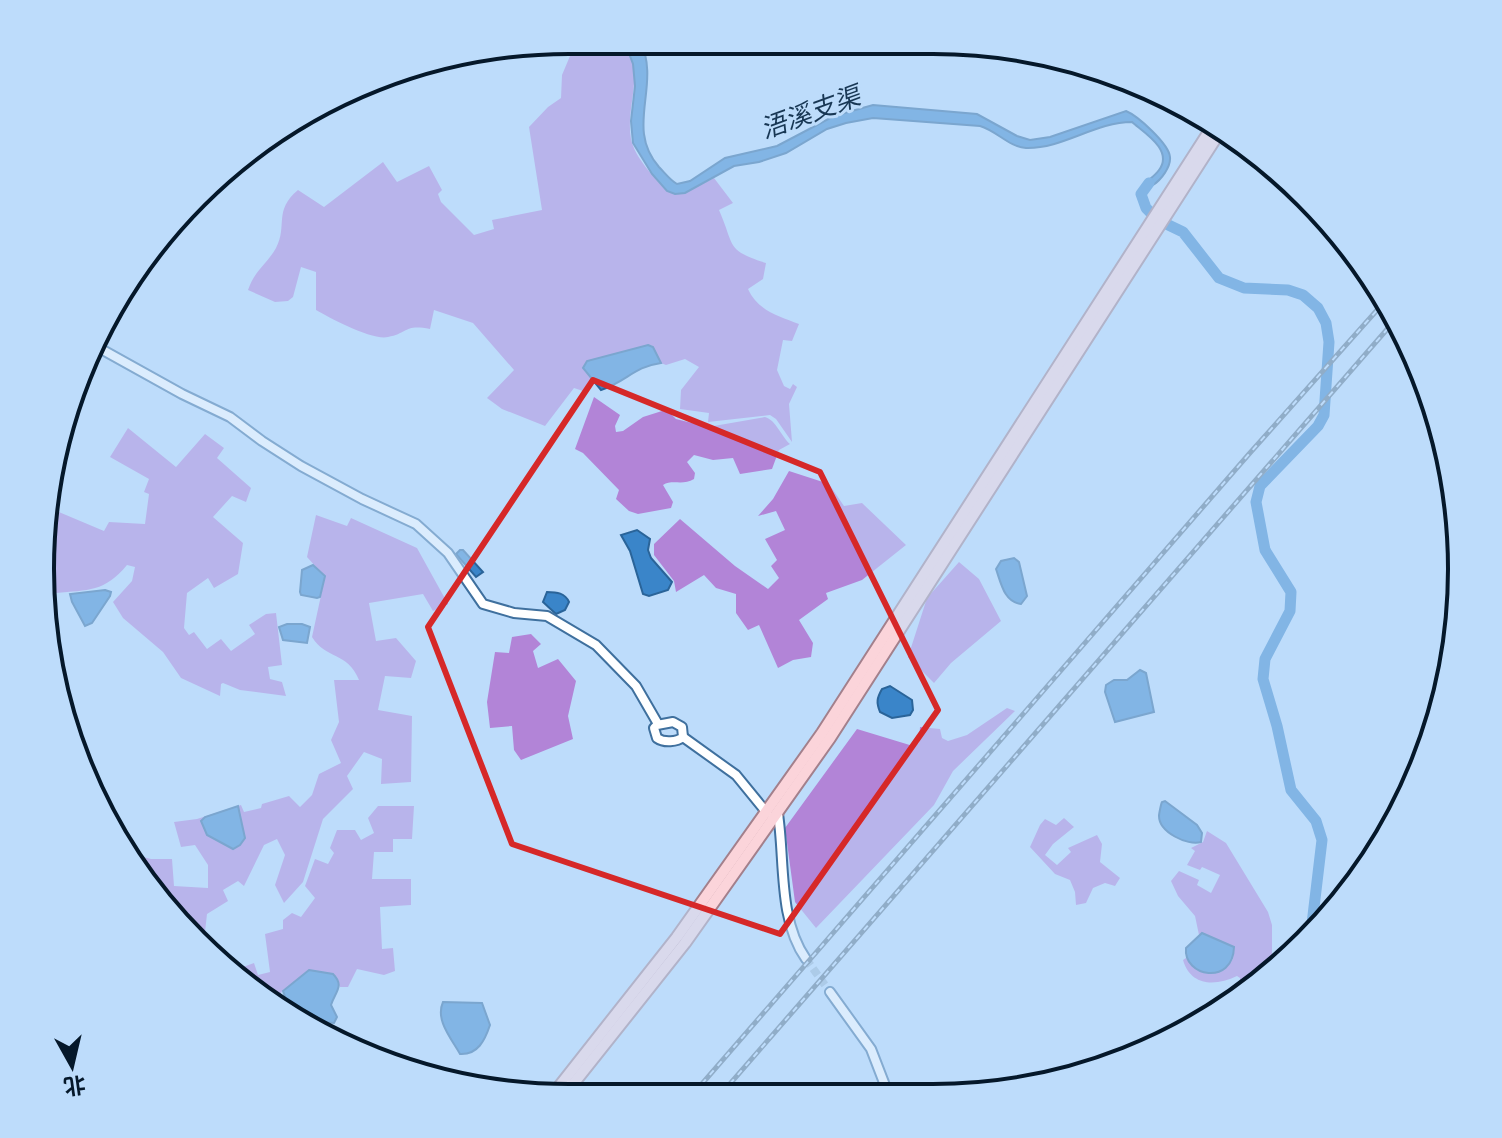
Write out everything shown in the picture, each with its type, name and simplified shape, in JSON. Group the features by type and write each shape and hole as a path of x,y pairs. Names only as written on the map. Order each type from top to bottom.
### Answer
{"main road":[{"path":"1168,204 1208,134"},
{"path":"561,1084 647,978 830,738 1148,235 1215,138"},
{"path":"573,1084 662,973 772,813"}],"street":[{"path":"103,350 230,417 301,466 416,524 448,553 483,604 514,613 547,616 596,645 636,686 658,724"},
{"path":"678,723 683,729 683,737 680,740 659,740 654,728 658,724 678,723"},
{"path":"683,737 736,775 772,813 787,904 798,944 806,959"},
{"path":"830,992 871,1049 885,1084"}],"highlighted area":[{"path":"593,380 820,472 938,710 780,934 512,844 428,627"}],"shaded area":[{"path":"565,54 630,54 634,65 631,139 641,160 667,191 685,193 714,178 733,203 719,210 733,245 744,254 766,263 763,279 748,289 763,308 799,324 792,341 783,340 777,370 784,386 790,389 793,384 797,387 789,404 792,442 770,415 708,422 709,413 680,409 681,390 699,367 685,359 666,365 661,363 651,345 585,363 584,370 594,382 583,391 574,388 545,426 502,409 487,398 514,370 473,323 434,310 430,329 411,328 388,337 362,332 316,310 316,272 301,267 293,297 288,301 275,302 248,290 276,248 283,212 298,190 324,207 383,162 397,182 429,166 442,190 438,194 441,202 474,235 494,229 492,220 542,210 529,127 561,98 562,75 570,56"},
{"path":"594,397 620,415 616,432 623,431 643,417 662,411 669,412 676,419 708,427 765,417 772,421 790,444 779,450 772,469 740,474 733,458 713,460 694,455 687,462 695,473 694,479 663,485 673,502 671,508 638,514 629,511 616,499 619,490 583,453 575,449"},
{"path":"128,428 176,467 205,434 224,448 217,458 251,488 246,502 232,496 213,517 243,543 238,574 214,588 208,578 187,593 184,628 189,635 194,632 207,649 221,639 231,651 255,634 249,625 266,614 276,613 282,665 268,667 270,679 282,682 286,696 240,690 223,683 220,696 181,678 163,652 123,618 113,602 132,581 135,567 127,565 111,580 95,588 55,592 57,511 104,531 109,522 145,524 149,494 144,492 149,479 110,457"},
{"path":"789,471 829,484 844,506 862,503 906,545 862,580 826,593 828,599 799,620 813,643 811,657 793,660 778,668 759,625 748,630 736,613 736,594 716,588 704,575 676,592 674,581 654,555 654,544 680,519 735,566 768,589 779,578 771,566 777,560 765,539 785,530 776,511 758,516 773,499"},
{"path":"316,515 347,526 351,518 417,548 448,604 433,611 423,594 369,603 376,641 396,638 416,661 411,678 385,676 378,710 412,716 411,782 381,784 382,759 364,752 347,776 353,789 323,819 303,882 284,903 275,885 285,855 277,839 264,845 244,886 238,881 223,890 228,901 207,914 204,932 160,883 142,857 172,859 174,886 208,888 208,865 195,845 181,847 174,822 197,819 241,805 244,812 289,796 300,807 312,795 319,774 341,763 331,740 339,722 334,680 359,680 349,664 324,649 312,637 325,577 307,557"},
{"path":"959,562 979,579 1001,621 951,663 934,683 908,657 927,598"},
{"path":"531,634 541,644 533,651 538,668 558,659 576,681 568,716 573,739 521,760 514,750 512,726 490,728 487,702 495,652 509,653 512,637"},
{"path":"1007,708 1015,711 953,771 934,805 816,928 795,902 785,828 857,729 913,746 919,743 920,727 940,729 942,738 948,741 967,735"},
{"path":"378,806 414,806 412,839 393,839 393,852 374,852 372,879 411,879 411,905 380,907 382,949 393,948 395,971 384,975 357,969 348,987 340,987 336,976 284,989 280,995 242,967 254,963 258,975 270,972 265,934 283,929 283,920 292,913 301,917 315,898 305,886 315,859 328,864 334,853 330,848 337,830 355,830 361,840 374,833 368,818"},
{"path":"1064,818 1074,827 1045,855 1057,865 1071,852 1068,848 1097,835 1102,844 1100,862 1120,878 1115,886 1105,883 1093,888 1086,903 1076,905 1070,880 1055,874 1030,847 1045,819 1056,825"},
{"path":"1207,831 1226,843 1268,912 1272,925 1272,957 1240,983 1237,976 1221,982 1198,980 1183,960 1186,958 1197,968 1210,972 1222,969 1233,959 1234,947 1199,935 1195,916 1178,896 1171,881 1179,871 1199,880 1197,885 1211,893 1220,875 1202,867 1200,870 1187,865 1195,851 1191,848 1203,842"}],"water":[{"path":"629,54 645,54 644,137 659,167 677,184 690,181 725,158 777,146 834,116 873,105 977,114 1030,140 1050,137 1126,111 1159,138 1168,151 1170,161 1159,180 1138,195 1159,170 1163,155 1155,142 1132,122 1105,126 1053,144 1026,148 1014,145 980,126 873,118 827,129 786,153 734,166 685,193 675,194 667,191 652,174 633,143 633,64"},
{"path":"648,345 653,347 661,363 644,368 601,390 583,368 587,361"},
{"path":"637,530 650,539 648,550 651,558 672,582 668,590 649,596 643,594 630,551 621,535"},
{"path":"460,550 483,572 476,577 456,554"},
{"path":"1014,558 1019,562 1027,596 1021,604 1007,596 996,569 1001,561"},
{"path":"313,565 325,576 320,597 317,598 301,595 300,592 302,570"},
{"path":"111,592 110,596 92,623 85,626 70,594"},
{"path":"547,592 565,597 569,602 565,610 556,614 543,602"},
{"path":"287,624 310,627 307,643 283,640 279,627"},
{"path":"1140,670 1146,673 1154,712 1115,722 1105,692 1106,685 1114,680 1127,680"},
{"path":"890,686 912,700 910,715 892,718 880,712 879,695 882,689"},
{"path":"1165,801 1197,825 1202,833 1201,842 1182,840 1164,827 1159,816 1162,802"},
{"path":"238,806 245,838 233,849 207,835 201,821"},
{"path":"1202,933 1234,947 1232,959 1226,968 1208,973 1192,966 1186,948"},
{"path":"309,970 333,974 338,982 331,1005 337,1017 334,1023 325,1022 311,1015 286,999 283,991"},
{"path":"443,1002 482,1003 490,1025 483,1041 472,1052 460,1054 442,1022"}],"waterway":[{"name":"浯溪支渠","path":"1149,183 1141,194 1146,208 1158,220 1183,232 1219,278 1244,288 1288,290 1303,295 1318,308 1326,323 1329,342 1324,415 1318,426 1260,486 1256,502 1265,550 1291,592 1290,611 1265,659 1263,679 1291,790 1316,821 1322,840 1313,916"}],"tunnel":[{"path":"806,959 830,992"}],"railway":[{"path":"702,1084 1377,310"},
{"path":"730,1084 1388,328"}]}
